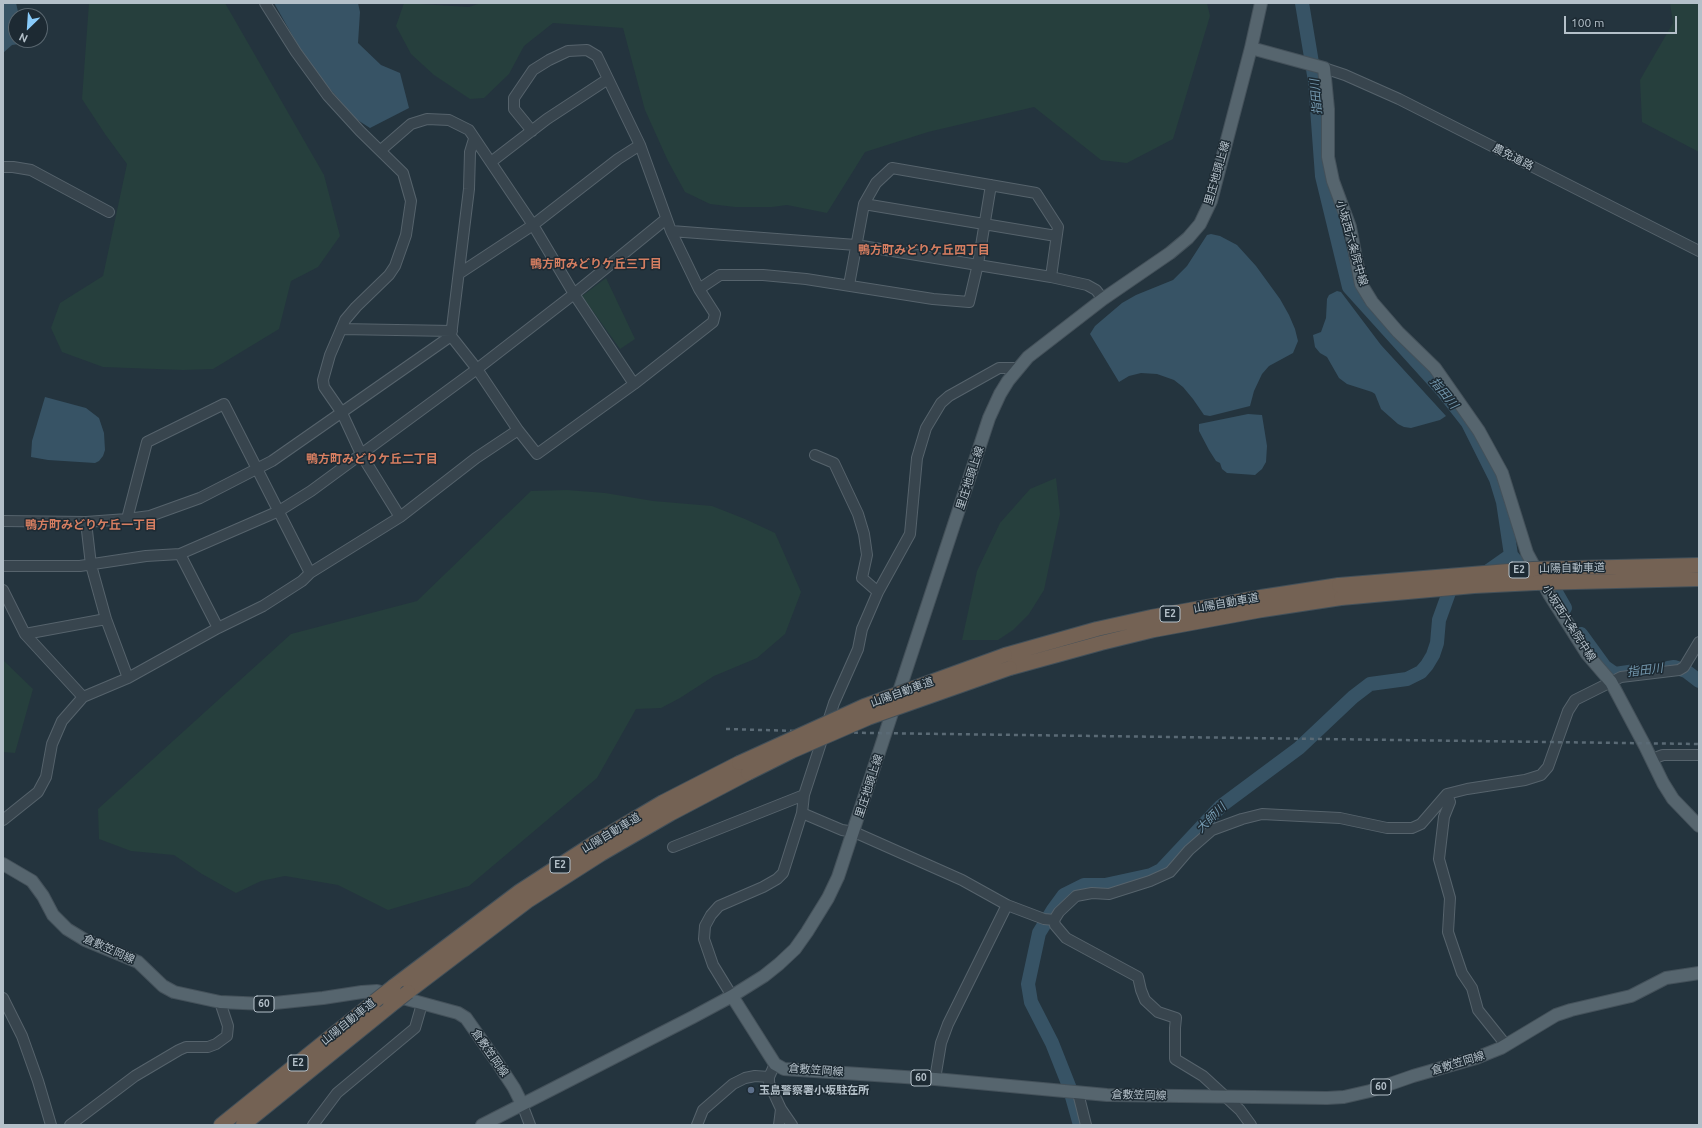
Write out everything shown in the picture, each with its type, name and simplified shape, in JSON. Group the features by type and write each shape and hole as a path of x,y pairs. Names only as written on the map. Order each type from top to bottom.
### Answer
{"highway":[{"name":"山陽自動車道","path":"221,1125 394,986 520,891 594,843 663,802 743,768 864,706 1007,662 1098,629 1151,617 1261,597 1340,591 1533,569 1699,565"},
{"name":"山陽自動車道","path":"1340,591 1699,579"},
{"name":"山陽自動車道","path":"243,1125 390,1006 529,900 601,854 670,814 743,768"}],"main road":[{"name":"里庄地頭上線","path":"732,996 764,976 795,949 808,932 828,898 838,877 990,418 1000,394 1018,368 1028,357 1103,299 1170,253 1188,238 1200,224 1211,201 1251,48 1261,3"},
{"path":"1251,48 1321,67"},
{"name":"小坂西六条院中線","path":"1321,67 1328,109 1328,157 1333,181 1350,228 1362,284 1372,302 1398,332 1435,368 1479,431 1502,473 1527,553 1538,573 1587,654 1611,682 1652,759 1663,783 1673,798 1699,826"},
{"name":"倉敷笠岡線","path":"3,864 32,881 43,896 53,915 67,929 85,940 138,962 163,986 174,992 220,1002 265,1004 377,991 422,1004 445,1008 458,1013 466,1018 497,1062 514,1088 522,1104"},
{"name":"倉敷笠岡線","path":"732,996 775,1064 784,1069 936,1079 1073,1092 1134,1096 1327,1098 1350,1096 1370,1091 1413,1076 1476,1058 1506,1045 1556,1015 1631,996 1666,978 1699,972"},
{"path":"482,1125 574,1079 732,996"}],"street":[{"path":"265,3 296,52 328,96 360,131 403,173 411,201 406,235 394,266 389,275 356,307 346,320 330,355 323,380 324,387 342,413 362,454 400,517"},
{"path":"474,139 470,152 469,189 460,273 451,333 518,430 537,454 634,384 713,322 715,314 699,289 671,231 640,145 597,56 587,50 568,51 558,55 533,70 514,98 514,109 532,131"},
{"name":"農免道路","path":"1321,67 1345,75 1399,99 1699,252"},
{"path":"491,162 548,119 608,78"},
{"path":"381,150 411,124 428,119 449,120 469,130 533,226 574,294 634,384"},
{"path":"460,273 533,226 618,159 640,145"},
{"path":"3,167 31,170 110,212"},
{"path":"849,285 864,204 876,184 892,168 1036,193 1058,228 1051,276"},
{"path":"699,289 720,275 763,274 849,285 933,299 969,302 978,264 991,185"},
{"path":"864,204 1056,236"},
{"path":"3,566 91,565 146,556 180,554 279,510 311,491 477,369 574,294 666,219"},
{"path":"671,231 856,245 978,264 1051,276 1087,285 1096,290 1103,299"},
{"path":"341,329 451,333"},
{"path":"3,521 86,522 127,519 150,516 200,498 272,461 342,413 451,333"},
{"path":"732,996 713,965 704,939 705,926 711,915 719,906 764,888 783,873 802,813 804,796 834,703 858,649 862,629 878,592 910,534 917,458 926,428 941,403 949,396 999,368 1018,368"},
{"path":"127,519 147,442 224,404 279,510 310,574"},
{"path":"3,820 38,792 46,777 52,744 62,721 83,698 128,678 218,628 263,606 302,581 310,574 400,517 476,458 518,430"},
{"path":"815,455 834,463 858,514 864,534 867,555 862,578 878,592"},
{"path":"86,522 91,565 106,619 128,678"},
{"path":"180,554 218,628"},
{"path":"3,590 25,634 83,698"},
{"path":"25,634 106,619"},
{"path":"1051,920 1076,896 1092,893 1109,894 1150,881 1170,872 1189,850 1212,830 1242,819 1262,814 1281,814 1340,818 1387,828 1412,828 1421,824 1447,794 1467,789 1525,780 1541,775 1548,767 1568,711 1575,700 1621,677 1682,669 1699,642"},
{"path":"1652,759 1663,756 1699,755"},
{"path":"1447,794 1450,802 1444,816 1439,859 1450,898 1448,932 1462,972 1472,988 1478,1010 1506,1045"},
{"path":"673,847 804,796"},
{"path":"802,813 842,830 854,832 962,880 1007,905 1051,920 1066,938 1138,977 1145,1000 1158,1012 1176,1018 1174,1059 1203,1076 1240,1110 1251,1125"},
{"path":"936,1079 941,1043 948,1024 1007,905"},
{"path":"3,998 22,1036 38,1081 51,1125"},
{"path":"70,1125 135,1076 179,1050 186,1047 208,1047 216,1044 227,1036 228,1026 220,1002"},
{"path":"313,1125 337,1092 415,1028 422,1004"},
{"path":"775,1064 769,1077 769,1083 781,1109 792,1125"},
{"path":"697,1125 703,1110 733,1084 745,1078 755,1076 769,1077"},
{"path":"1073,1092 1086,1125"},
{"path":"522,1104 530,1125"},
{"path":"779,1125 781,1109"}],"green space":[{"path":"89,3 225,3 324,175 340,236 318,267 291,281 279,329 213,369 183,370 103,367 62,352 51,328 60,303 103,276 127,164 82,99"},
{"path":"404,3 469,7 481,3 1207,3 1210,16 1173,139 1127,163 1101,160 1034,107 928,132 865,152 827,213 787,205 772,207 735,207 710,204 685,192 668,161 645,110 623,28 553,23 524,46 509,74 484,98 470,99 434,75 411,54 396,26"},
{"path":"1670,3 1699,3 1699,152 1642,122 1640,80 1673,23"},
{"path":"606,278 635,339 620,349 582,296"},
{"path":"1056,478 1060,514 1044,590 1029,614 1013,630 998,640 962,640 977,571 1000,523 1030,489"},
{"path":"567,490 605,493 653,501 712,506 775,533 801,592 785,634 757,658 714,676 680,698 661,708 636,709 597,778 469,886 388,910 338,885 285,876 261,881 236,893 202,874 174,855 131,851 99,839 98,809 291,634 417,601 531,491"},
{"path":"3,660 33,689 15,753 3,752"}],"water":[{"path":"3,3 16,3 17,8 8,8 9,48 3,53"},
{"path":"274,3 358,3 360,12 358,43 381,65 400,73 409,108 370,128 356,119 323,81 299,47"},
{"path":"1211,234 1220,236 1237,245 1256,266 1280,299 1289,315 1298,341 1293,353 1269,366 1262,374 1254,391 1250,406 1210,416 1204,415 1183,387 1174,380 1157,374 1141,373 1129,376 1119,382 1090,334 1095,326 1122,303 1136,295 1173,280 1187,266 1207,235"},
{"path":"1337,291 1341,292 1381,345 1446,416 1440,420 1411,428 1404,427 1398,424 1381,409 1375,394 1347,384 1339,378 1327,357 1320,353 1315,347 1313,335 1321,332 1326,318 1327,299 1329,295"},
{"path":"45,397 86,408 99,418 104,433 105,450 99,461 95,463 48,460 31,457 32,441"},
{"path":"1248,414 1262,415 1267,446 1266,462 1262,469 1255,475 1227,473 1222,469 1220,463 1216,461 1209,450 1199,431 1199,424"}],"waterway":[{"name":"指田川","path":"1302,3 1315,81 1322,176 1349,287 1442,390 1468,423 1496,479 1503,502 1511,555 1516,561 1544,571 1565,608"},
{"name":"大師川","path":"1484,574 1511,555"},
{"name":"大師川","path":"1080,1125 1069,1086 1052,1043 1031,1002 1028,984 1039,933 1053,910 1064,895 1084,885 1105,885 1151,875 1161,870 1221,806 1299,748 1353,697 1370,684 1407,679 1421,672 1433,655 1437,643 1439,620 1452,584 1458,581"},
{"name":"指田川","path":"1581,634 1605,667 1615,674 1635,671"},
{"name":"指田川","path":"1668,668 1674,667 1686,671 1699,681"}],"railway":[{"path":"726,729 870,733 1699,744"}],"place":[{"name":"玉島警察署小坂駐在所","path":"751,1090"}],"district":[{"name":"鴨方町みどりケ丘四丁目","path":"924,250"},
{"name":"鴨方町みどりケ丘三丁目","path":"596,264"},
{"name":"鴨方町みどりケ丘二丁目","path":"372,459"},
{"name":"鴨方町みどりケ丘一丁目","path":"91,525"}]}
